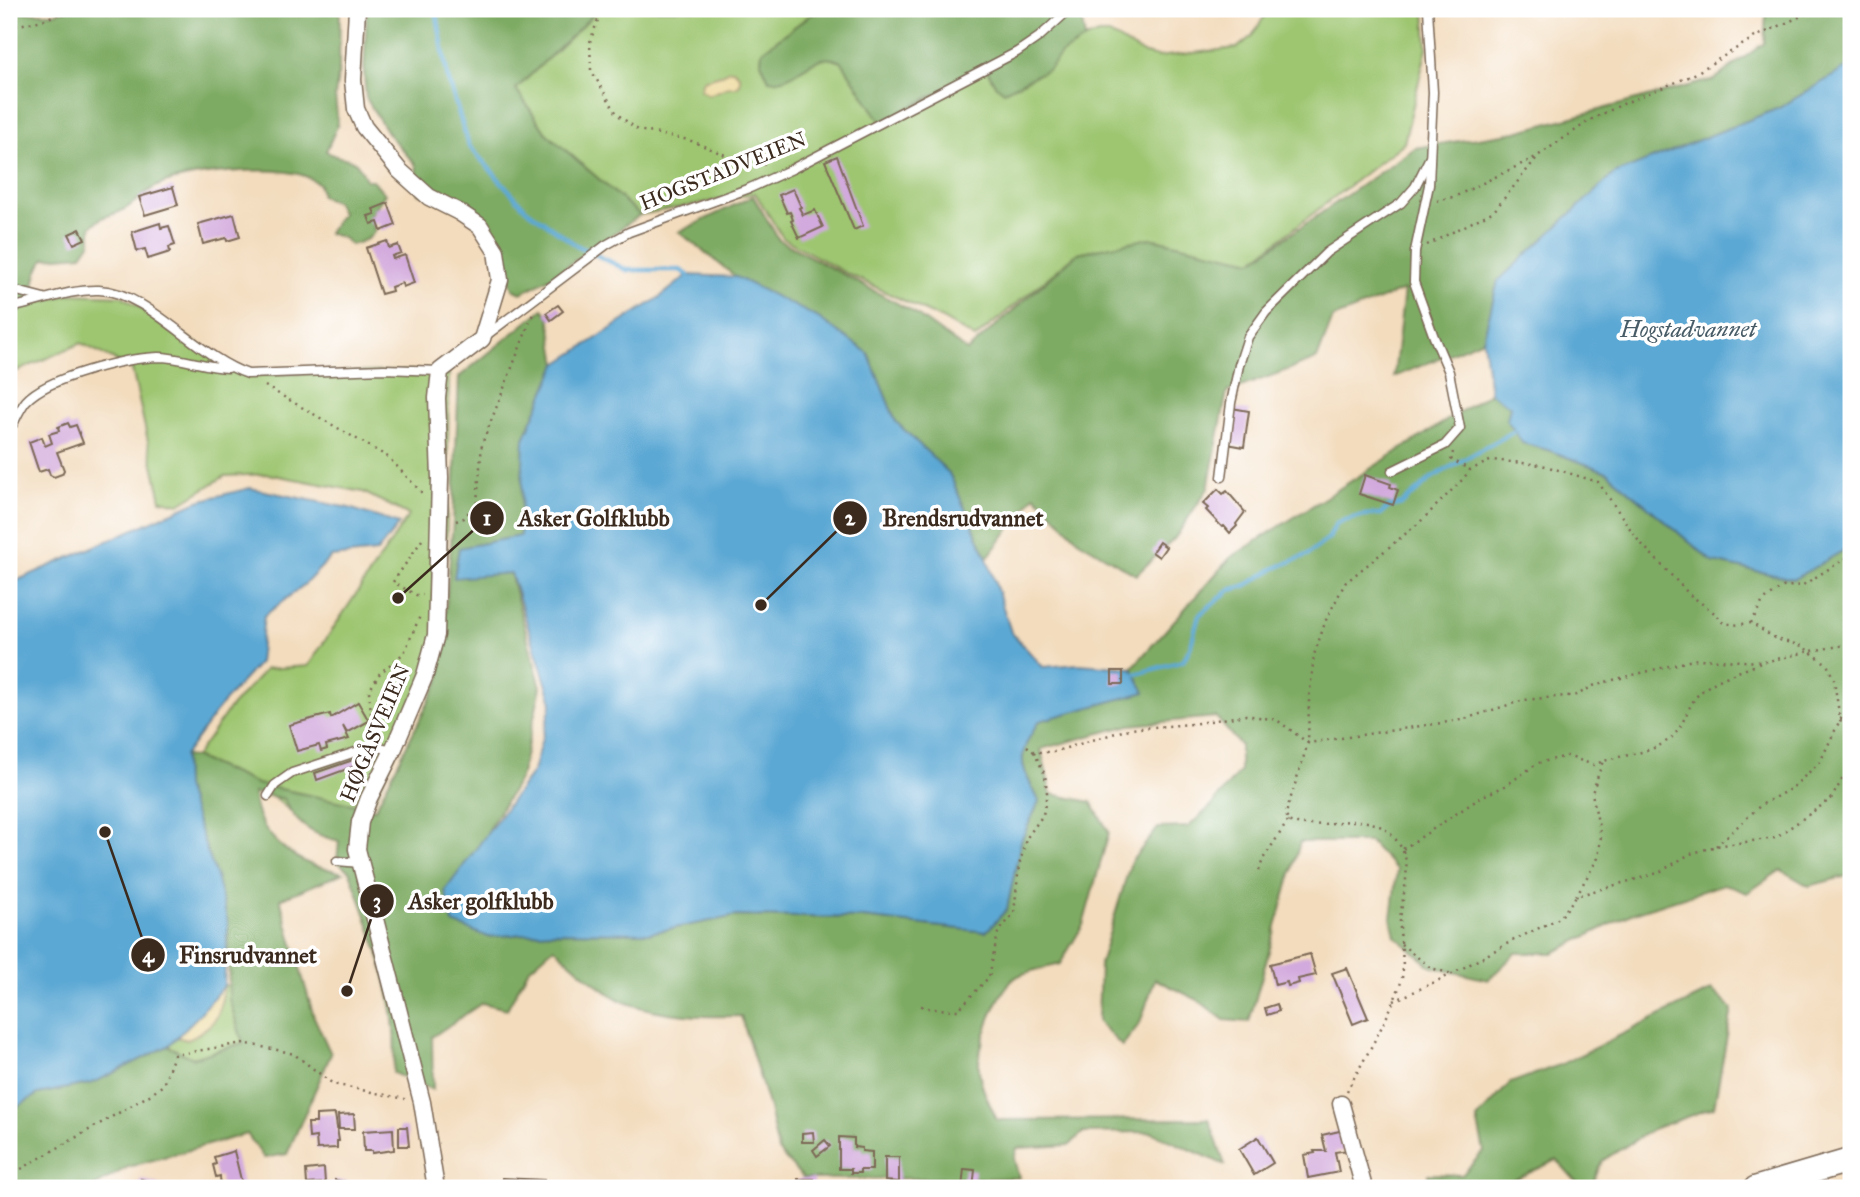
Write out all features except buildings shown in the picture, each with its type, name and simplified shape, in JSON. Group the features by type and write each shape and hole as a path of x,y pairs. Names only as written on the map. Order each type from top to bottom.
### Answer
{"main road":[{"path":"1756,1188 1851,1160"}],"street":[{"path":"358,9 353,80 356,109 364,127 398,170 429,197 480,226 496,251 500,280 482,339"},
{"name":"HOGSTADVEIEN","path":"440,371 482,339"},
{"name":"HØGÅSVEIEN","path":"436,1188 422,1102 357,849 360,822 425,675 436,635 439,595 437,398 440,371"},
{"path":"1341,1104 1364,1188"}],"lane":[{"name":"HOGSTADVEIEN","path":"482,339 588,258 629,232 782,174 1017,52 1040,37 1070,9"},
{"path":"1392,471 1445,444 1460,428 1449,372 1414,282 1415,251 1425,205 1430,156 1433,92 1428,9"},
{"path":"1222,477 1231,402 1238,365 1248,337 1266,312 1327,252 1401,203 1415,187 1430,156"},
{"path":"9,289 44,298"},
{"path":"9,308 44,298 99,290 128,296 232,369"},
{"path":"13,424 28,399 50,384 92,369 129,360 160,357 248,374 384,369 440,371"},
{"path":"268,796 275,785 292,774 374,746 393,750"},
{"path":"337,862 360,863"}],"path":[{"path":"9,27 43,20 70,9"},
{"path":"81,9 99,12 106,9"},
{"path":"606,9 597,22 590,42 591,70 617,114 638,130 689,140 742,162 773,165 782,174"},
{"path":"1425,205 1456,196 1506,173 1539,155 1592,119 1691,76 1755,37 1817,9"},
{"path":"1415,251 1494,211 1539,155"},
{"path":"248,374 388,457 439,518 464,519 477,502 482,444 541,296"},
{"path":"1451,459 1470,470"},
{"path":"1259,871 1263,859 1288,821 1286,813 1308,743 1314,655 1326,620 1345,583 1420,522 1470,470 1492,460 1542,465 1598,482 1638,540 1689,594 1717,615 1722,622 1734,625 1751,623 1776,639 1811,651 1827,664 1834,680 1840,720"},
{"path":"420,545 393,582 416,595 439,595"},
{"path":"1751,623 1763,601 1783,587 1803,585 1851,555"},
{"path":"374,746 369,691 380,673 404,653 420,615"},
{"path":"1403,849 1538,763 1566,756 1594,765 1615,756 1639,753 1667,741 1680,729 1697,696 1718,681 1764,662 1851,644"},
{"path":"1034,752 1053,752 1129,729 1192,724 1246,715 1276,720 1308,743 1461,720 1524,699 1577,695 1597,684 1697,659 1764,662"},
{"path":"1716,846 1761,805 1791,788 1820,762 1840,720 1851,705"},
{"path":"1840,720 1851,725"},
{"path":"921,1006 958,1010 989,977 998,933 1014,913 1019,866 1026,839 1043,815 1047,793 1045,775 1034,752 1027,746"},
{"path":"1394,1001 1560,918 1598,858 1601,837 1592,793 1603,761"},
{"path":"1576,896 1658,873 1689,854 1716,846 1775,838 1831,799 1851,764"},
{"path":"1288,821 1294,824 1354,821 1372,823 1385,829 1403,849 1406,861 1400,924 1402,982 1341,1104"},
{"path":"1401,944 1431,968 1452,974"},
{"path":"9,1176 153,1093 163,1085 174,1055 243,1043 294,1054 333,1084 422,1102"}],"green space":[{"path":"68,9 340,9 339,69 335,96 338,124 326,151 353,161 362,170 366,180 373,180 385,194 369,217 375,230 371,236 351,245 343,238 328,233 342,213 336,202 321,196 319,184 305,176 252,171 186,177 155,187 124,210 99,220 91,227 91,242 82,255 45,258 38,270 27,305 9,318 9,12 55,13"},
{"path":"367,9 593,9 592,16 516,89 546,133 640,215 550,278 521,293 513,289 499,248 474,210 452,196 441,193 419,194 416,165 388,134 366,98 364,74"},
{"path":"593,9 824,9 812,14 762,51 762,63 769,80 825,57 842,62 882,124 986,69 996,86 1049,69 1061,54 1098,34 1109,34 1145,54 1158,57 1237,48 1252,36 1269,9 1425,9 1427,48 1404,143 1252,261 1150,238 1078,253 975,338 783,238 755,193 640,215 546,133 516,89 592,16"},
{"path":"824,9 1080,9 1085,39 1061,54 1049,69 1004,91 996,86 986,68 881,122 842,62 822,59 789,77 769,80 761,62 762,51 812,14"},
{"path":"1764,9 1851,9 1851,65 1779,108 1614,174 1498,281 1483,340 1394,377 1404,290 1333,318 1317,359 1227,392 1208,488 1175,538 1136,575 1079,541 1035,495 987,558 949,473 896,422 868,353 817,317 736,277 679,232 753,196 779,240 910,310 967,351 1078,253 1150,238 1252,261 1415,148 1516,132 1715,79 1764,43"},
{"path":"70,294 122,296 247,375 449,370 447,530 435,666 373,803 314,830 257,784 195,757 229,709 266,669 308,666 409,515 363,492 268,474 225,476 179,504 161,500 132,369 81,343 9,375 9,318 27,306"},
{"path":"543,309 549,316 557,364 524,439 520,536 459,548 454,577 510,573 541,687 520,778 489,828 488,937 550,932 649,933 736,916 863,918 986,932 1007,909 1021,841 1039,801 1024,769 1023,753 1039,721 1144,692 1132,668 1230,558 1490,393 1510,406 1522,443 1607,472 1713,562 1794,579 1851,546 1851,875 1809,886 1781,870 1747,893 1724,884 1631,914 1553,953 1516,953 1488,980 1432,967 1395,936 1391,918 1397,870 1370,842 1300,842 1249,1022 1224,1020 1198,1000 1155,979 1140,1023 1122,1046 1098,1022 1100,964 1131,862 1158,828 1188,827 1210,807 1240,771 1240,745 1216,717 1130,725 1041,749 1051,794 1091,802 1109,832 1083,925 1060,964 1018,976 1010,982 996,1004 979,1059 980,1076 988,1102 997,1120 1209,1119 1225,1165 1151,1132 1082,1133 1070,1145 1017,1148 1014,1159 1019,1178 804,1179 778,1151 769,1108 741,1016 683,1015 627,1003 599,986 554,947 528,970 507,1009 482,1003 432,1037 433,1090 393,1073 393,1021 384,971 350,872 337,861 339,841 313,832 299,822 284,799 254,793 258,815 277,842 309,864 343,873 280,899 314,1017 331,1054 287,1154 264,1158 247,1134 128,1167 91,1188 9,1188 9,1112 38,1094 93,1083 168,1046 193,1058 243,1043 229,999 228,923 216,877 185,787 184,756 195,757 257,784 375,809 440,679 453,521 459,377"},
{"path":"224,985 230,986 229,999 243,1043 192,1058 168,1046 176,1037 188,1040 221,1006"},
{"path":"1712,990 1732,1009 1714,1107 1653,1129 1602,1161 1591,1188 1582,1188 1557,1160 1496,1188 1428,1188 1428,1174 1462,1175 1484,1151 1477,1119 1510,1083 1562,1064"}],"sand":[{"path":"729,70 740,76 740,84 737,87 728,87 709,95 700,90 703,80"},
{"path":"224,985 218,1013 211,1024 188,1040 176,1037"}],"water":[{"name":"Hogstadvannet","path":"1851,65 1851,546 1794,579 1713,562 1607,472 1522,443 1507,420 1510,406 1490,393 1483,340 1498,281 1614,174 1779,108"},
{"path":"688,275 736,277 817,317 868,353 896,422 949,473 987,558 1011,632 1043,667 1079,664 1132,668 1145,692 1039,721 1026,744 1023,761 1039,801 1021,841 1007,909 986,932 863,918 736,916 649,933 550,932 488,937 453,923 445,891 533,771 552,702 511,573 454,578 459,548 520,536 524,439 557,364 660,297"},
{"path":"250,488 349,508 399,524 377,552 331,557 305,584 264,616 259,663 222,704 184,756 185,787 216,877 228,923 224,985 168,1046 93,1083 38,1094 9,1112 9,584 198,501"}],"waterway":[{"path":"436,9 448,79 469,146 526,209 576,245 627,270 680,270 688,275"},
{"path":"1136,674 1183,661 1190,648 1199,615 1230,590 1245,586 1273,569 1307,555 1329,538 1336,523 1364,515 1381,514 1389,507 1402,504 1433,477 1513,432"}],"place":[{"name":"Asker Golfklubb","path":"398,598"},
{"name":"Brendsrudvannet","path":"761,605"},
{"name":"Finsrudvannet","path":"105,832"},
{"name":"Asker golfklubb","path":"347,991"}]}
